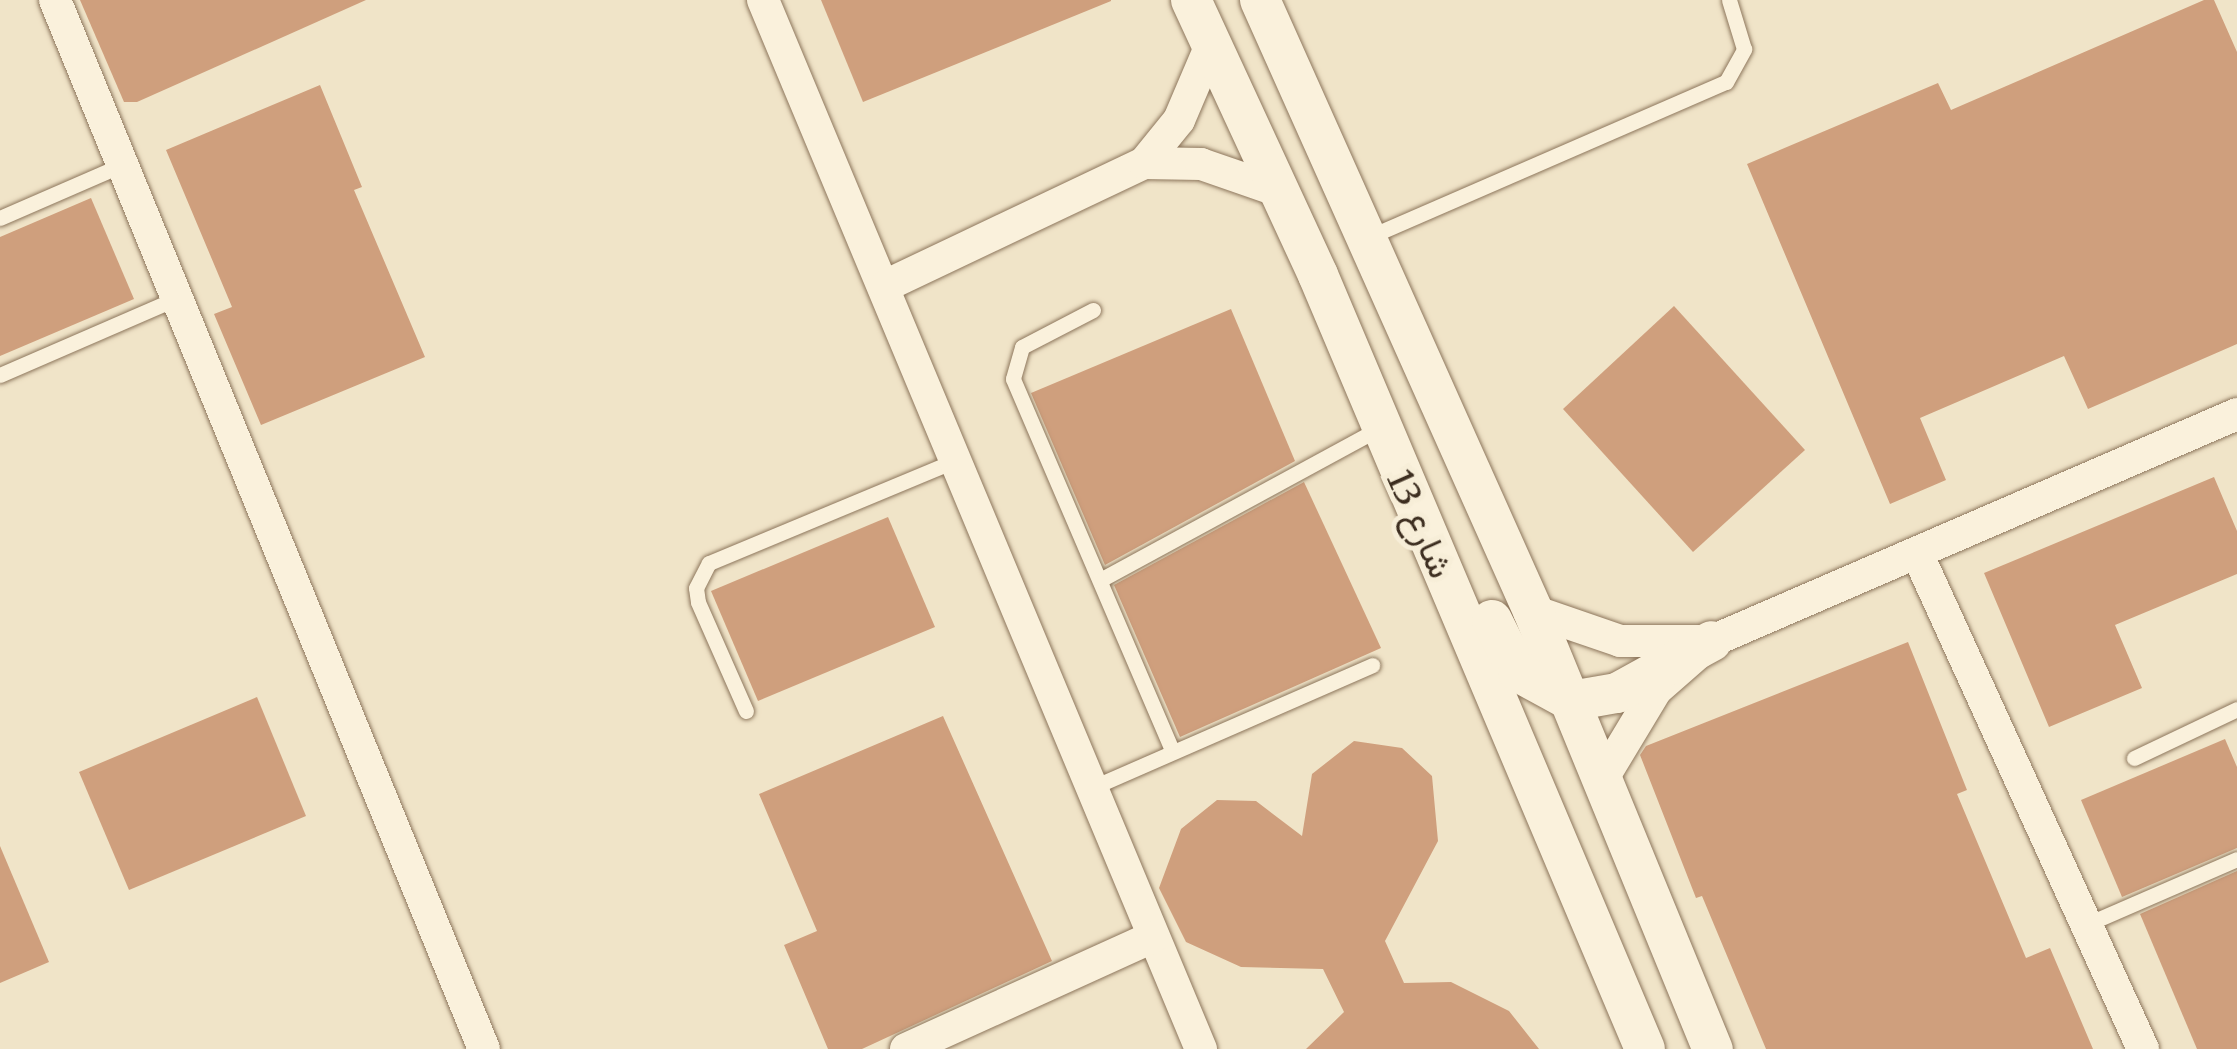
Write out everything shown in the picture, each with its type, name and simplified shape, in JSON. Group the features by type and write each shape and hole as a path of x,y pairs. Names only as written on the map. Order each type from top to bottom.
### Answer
{"street":[{"path":"55,0 484,1049"},
{"path":"763,0 886,285 1201,1049"},
{"name":"شارع 13","path":"1191,0 1282,192 1378,429 1645,1049"},
{"name":"شارع 13","path":"1260,0 1534,610 1713,1049"},
{"path":"886,285 1144,163 1178,120 1211,45"},
{"path":"1144,163 1215,168 1282,192"},
{"path":"1378,429 1430,489 1518,672 1540,690 1572,701 1617,693 1712,641 2237,414"},
{"path":"1917,553 2090,922 2143,1049"},
{"path":"1534,610 1620,641 1712,641"},
{"path":"1603,778 1640,710 1712,641"},
{"path":"906,1049 1154,937"}],"lane":[{"path":"1369,237 1726,82 1744,49 1730,0"},
{"path":"0,218 122,164"},
{"path":"0,374 177,298"},
{"path":"1093,310 1022,347 1013,379 1172,750"},
{"path":"1100,580 1378,429"},
{"path":"746,710 698,602 696,588 709,563 956,460"},
{"path":"1091,788 1372,665"},
{"path":"2134,758 2237,709"},
{"path":"2090,922 2237,859"}],"building":[{"path":"80,0 366,0 137,102 124,102"},
{"path":"821,0 1111,0 1111,1 863,102"},
{"path":"2204,0 2214,0 2237,52 2237,344 2088,409 2064,356 1920,418 1946,480 1890,504 1747,164 1938,83 1951,110"},
{"path":"320,85 362,187 354,190 425,357 261,425 214,314 232,307 166,150"},
{"path":"91,198 134,299 0,356 0,237"},
{"path":"1674,306 1805,450 1693,552 1563,409"},
{"path":"1231,309 1295,461 1105,565 1031,393"},
{"path":"2214,477 2237,531 2237,574 2115,625 2142,688 2049,727 1984,573"},
{"path":"1304,482 1381,648 1180,737 1114,585"},
{"path":"888,517 935,627 758,701 711,591"},
{"path":"1908,642 1967,790 1957,794 2026,958 2050,948 2093,1049 1766,1049 1702,896 1696,898 1640,755 1646,746"},
{"path":"257,697 306,816 129,890 79,772"},
{"path":"943,716 1052,961 862,1049 828,1049 784,945 817,931 759,794"},
{"path":"2225,739 2237,767 2237,848 2122,897 2081,800"},
{"path":"1354,741 1402,748 1432,776 1438,841 1385,941 1404,983 1451,982 1509,1011 1539,1049 1306,1049 1344,1012 1323,969 1241,967 1186,942 1159,888 1181,829 1217,800 1256,801 1302,836 1312,774"},
{"path":"0,846 49,962 0,983"},
{"path":"2237,871 2237,1049 2197,1049 2140,914"}]}
